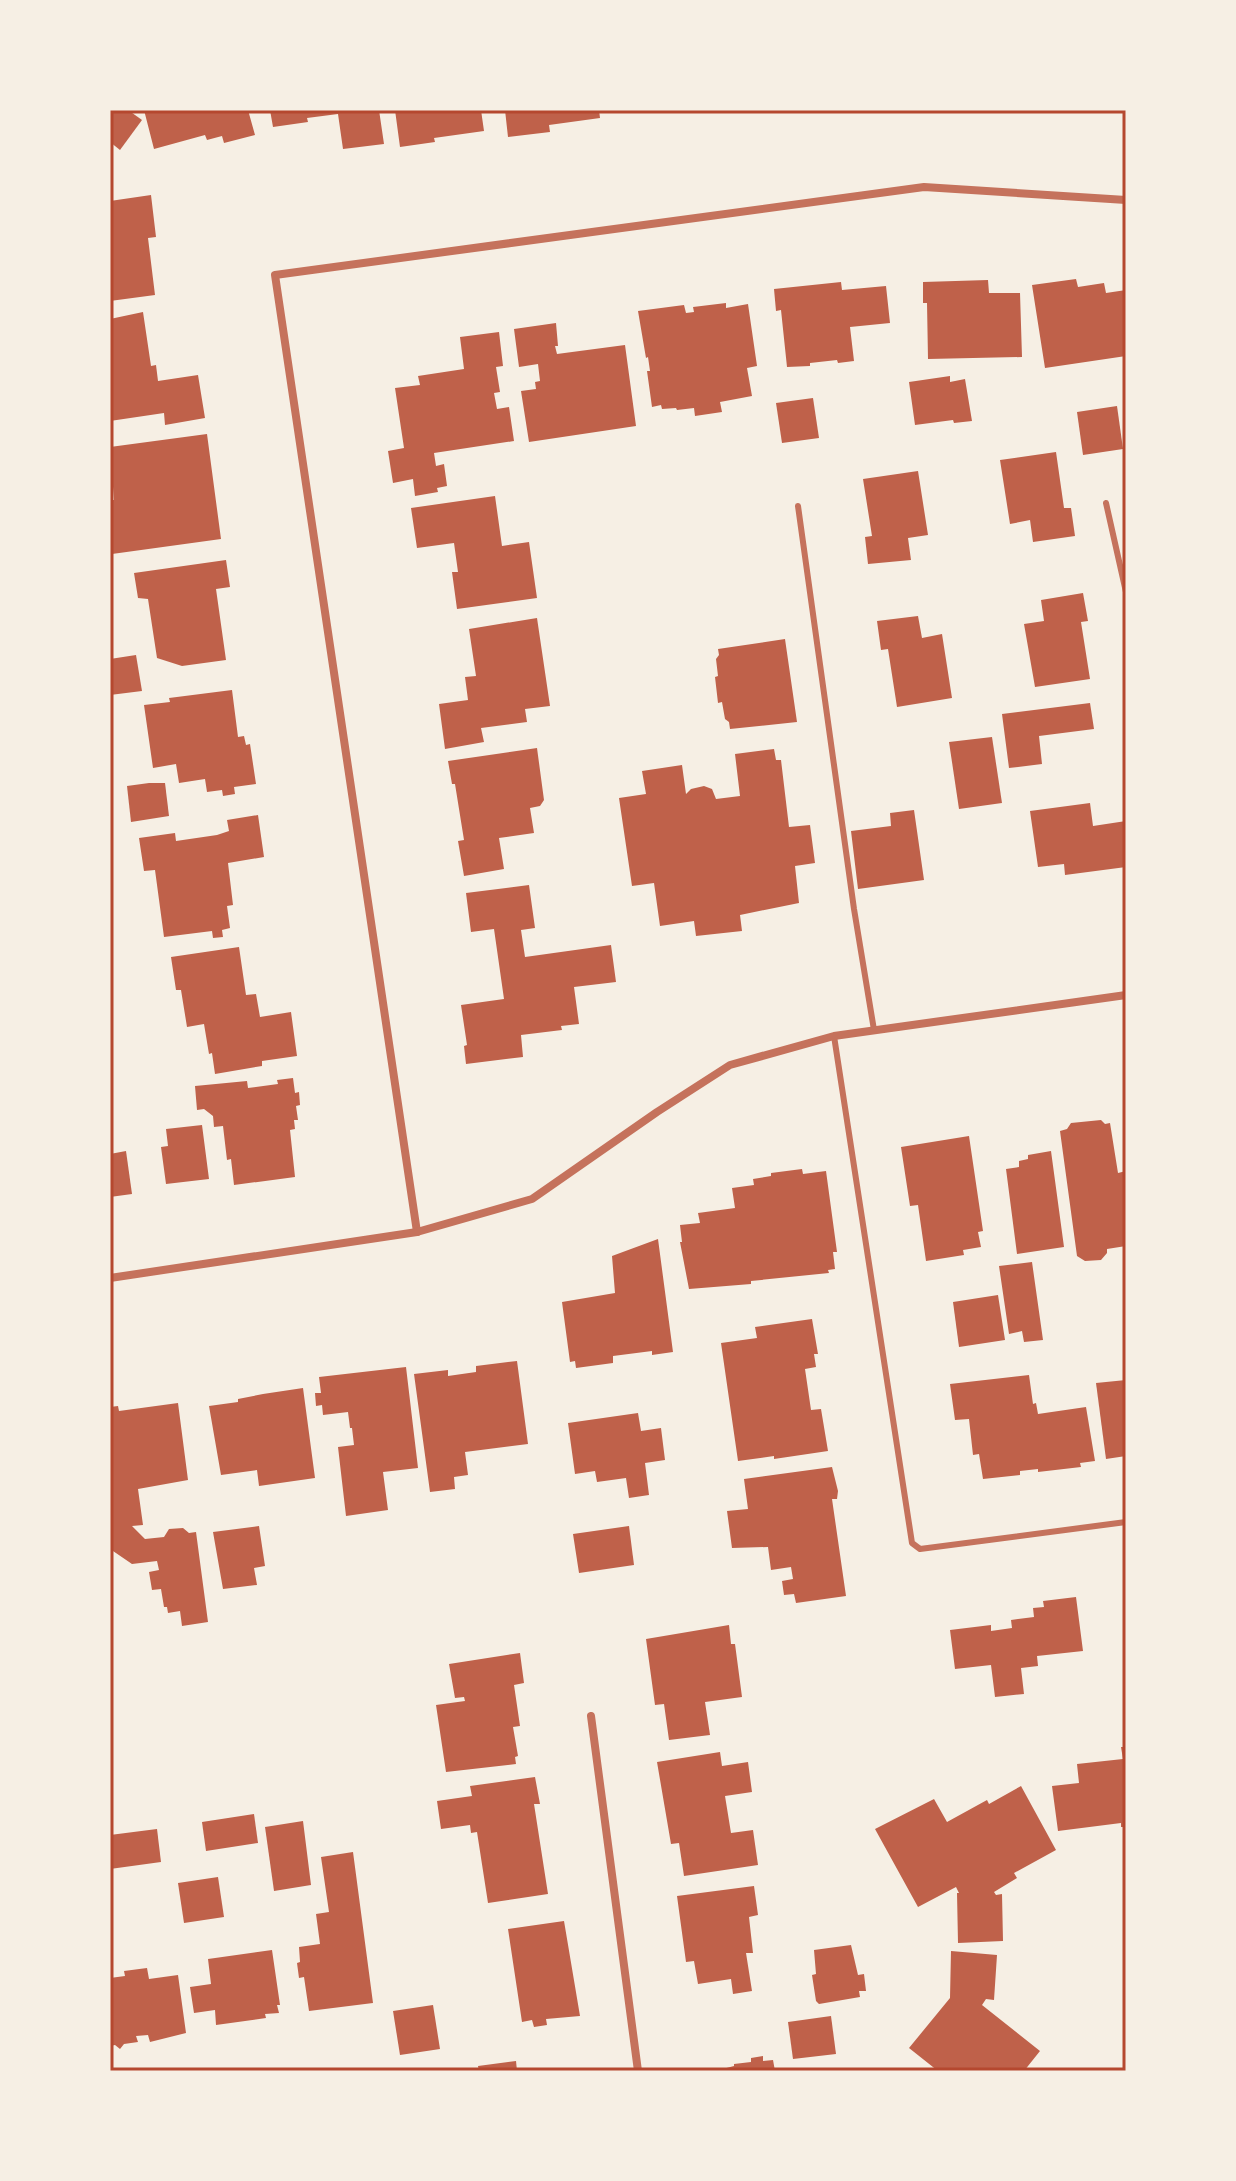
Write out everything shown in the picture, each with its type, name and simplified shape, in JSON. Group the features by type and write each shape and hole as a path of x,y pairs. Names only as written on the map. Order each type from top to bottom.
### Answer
{"street":[{"path":"417,1232 275,275 924,187 1126,200"},
{"path":"110,1278 417,1232 532,1199 730,1065 834,1036 1126,995"},
{"path":"591,1716 638,2071"}],"lane":[{"path":"1106,503 1126,592"},
{"path":"798,506 854,909 874,1030"},
{"path":"834,1036 912,1543 920,1549 1126,1522"}],"building":[{"path":"110,110 128,110 142,120 120,150 110,142"},
{"path":"144,110 248,110 255,135 224,143 222,136 207,140 205,135 154,149"},
{"path":"270,110 379,110 384,144 343,149 338,114 273,127"},
{"path":"395,110 481,110 484,131 434,138 435,142 400,147"},
{"path":"505,110 599,110 600,118 549,125 550,132 508,137"},
{"path":"151,195 156,237 148,238 155,295 110,301 110,201"},
{"path":"1076,279 1078,287 1104,283 1106,293 1126,290 1126,356 1045,368 1032,285"},
{"path":"988,280 989,293 1020,293 1022,357 928,359 927,303 923,303 923,282"},
{"path":"841,282 842,290 886,286 890,323 850,327 854,361 838,363 837,360 787,367 781,310 776,311 774,289"},
{"path":"726,303 726,308 748,304 757,366 747,368 752,396 720,402 722,412 695,416 694,408 677,410 662,409 661,405 652,407 648,357 638,311 684,305 686,313 694,312 693,307"},
{"path":"143,312 151,366 156,365 158,381 198,375 205,418 165,425 164,413 110,421 110,319"},
{"path":"556,323 557,354 625,345 636,426 529,442 521,391 536,389 535,382 540,381 538,364 519,367 514,329"},
{"path":"499,332 503,366 496,367 500,392 494,393 497,409 509,407 514,441 434,453 436,466 444,464 447,486 437,488 438,492 415,496 413,479 393,483 388,451 404,448 395,388 420,385 418,376 464,369 460,337"},
{"path":"950,376 950,382 965,379 972,421 915,425 909,382"},
{"path":"813,398 819,438 782,443 776,403"},
{"path":"1117,406 1123,449 1083,455 1077,412"},
{"path":"207,434 221,539 112,554 110,500 114,500 110,447"},
{"path":"1056,452 1064,508 1071,508 1075,536 1033,542 1030,520 1010,524 1000,460"},
{"path":"918,471 928,535 908,538 911,560 868,564 865,537 872,536 863,479"},
{"path":"495,496 502,546 529,542 537,598 457,609 452,572 458,572 454,543 417,548 411,508"},
{"path":"226,560 230,587 216,589 226,660 182,666 157,658 148,599 138,598 134,573"},
{"path":"1083,593 1088,621 1081,622 1090,679 1035,687 1024,624 1044,621 1041,600"},
{"path":"918,616 922,638 942,634 952,698 897,707 888,649 881,650 877,621"},
{"path":"537,618 550,706 525,709 527,722 481,728 484,742 445,749 439,704 468,700 465,677 476,676 469,629"},
{"path":"785,639 797,722 730,729 722,702 718,703 715,677 718,676 718,649"},
{"path":"136,655 142,691 110,695 110,659"},
{"path":"232,690 238,737 244,736 246,745 250,744 256,784 234,787 235,794 223,796 222,790 207,792 205,779 179,783 176,764 153,768 144,705 170,702 169,698"},
{"path":"1090,703 1094,729 1039,736 1042,764 1009,768 1002,714"},
{"path":"992,737 1002,803 959,809 949,742"},
{"path":"537,748 544,800 540,806 530,808 534,833 499,838 504,869 464,876 458,841 464,840 448,761"},
{"path":"774,749 776,760 781,760 789,827 810,825 815,863 795,866 799,903 740,915 742,931 696,936 694,921 660,926 654,883 632,886 619,798 646,794 642,771 682,765 686,794 691,789 704,786 712,789 716,799 740,796 735,754"},
{"path":"165,783 169,816 131,822 127,786"},
{"path":"1090,803 1093,826 1126,821 1126,867 1065,875 1064,864 1038,867 1030,811"},
{"path":"914,810 924,880 858,889 851,831 891,826 890,813"},
{"path":"258,815 264,857 228,863 233,905 227,906 230,928 222,930 223,937 213,938 212,931 164,937 155,870 144,871 139,838 175,833 176,841 217,835 229,831 227,820"},
{"path":"529,885 535,928 521,930 525,957 611,945 616,982 574,987 579,1024 561,1026 562,1030 521,1035 523,1057 466,1064 464,1046 467,1045 461,1005 504,999 494,929 471,932 466,893"},
{"path":"239,947 246,995 256,994 260,1017 291,1012 297,1056 262,1061 262,1066 215,1074 204,1024 187,1027 181,990 176,990 171,957"},
{"path":"293,1078 300,1105 296,1106 298,1120 294,1120 295,1129 290,1130 295,1177 234,1185 223,1126 214,1127 213,1116 204,1109 197,1110 195,1086 247,1081 248,1088 278,1084 277,1080"},
{"path":"1101,1120 1105,1124 1110,1123 1118,1173 1126,1171 1126,1246 1107,1249 1101,1260 1085,1261 1077,1256 1060,1131 1067,1129 1071,1123"},
{"path":"202,1125 209,1179 166,1184 161,1147 168,1146 166,1129"},
{"path":"969,1136 983,1231 978,1232 981,1247 963,1250 964,1255 926,1261 918,1205 910,1206 901,1147"},
{"path":"126,1151 132,1194 110,1197 110,1154"},
{"path":"1051,1151 1064,1247 1017,1254 1006,1169 1019,1167 1019,1161 1028,1159 1028,1155"},
{"path":"802,1169 803,1174 826,1171 837,1252 833,1252 835,1269 828,1270 829,1273 751,1281 751,1284 689,1289 680,1225 700,1223 698,1213 735,1208 732,1188 754,1185 753,1179 771,1176 771,1173"},
{"path":"658,1239 673,1352 613,1356 613,1363 576,1368 575,1361 570,1362 562,1302 615,1293 612,1256"},
{"path":"1032,1262 1043,1340 1024,1342 1022,1331 1009,1334 999,1266"},
{"path":"998,1295 1005,1340 959,1347 953,1302"},
{"path":"812,1319 818,1354 814,1354 816,1367 805,1369 811,1410 821,1409 828,1451 738,1461 721,1343 757,1338 755,1327"},
{"path":"517,1361 528,1444 465,1452 468,1475 454,1477 455,1489 430,1492 414,1374 448,1370 448,1376 476,1372 476,1366"},
{"path":"406,1367 418,1468 383,1472 388,1510 346,1516 338,1447 354,1445 352,1428 348,1412 323,1415 322,1405 316,1406 315,1393 321,1393 319,1377"},
{"path":"1029,1375 1033,1404 1036,1403 1038,1414 1086,1407 1095,1461 1080,1463 1081,1467 1020,1471 1020,1475 983,1479 979,1454 973,1455 969,1419 955,1420 950,1384"},
{"path":"1126,1380 1126,1456 1106,1459 1096,1383"},
{"path":"303,1388 315,1478 259,1486 257,1470 221,1475 209,1406"},
{"path":"178,1403 188,1480 138,1489 143,1525 132,1526 145,1539 164,1537 169,1529 183,1528 189,1533 196,1532 208,1622 182,1626 180,1611 168,1613 161,1589 152,1590 149,1572 159,1570 157,1561 132,1564 113,1551 113,1544 110,1545 110,1407 118,1406 119,1411"},
{"path":"638,1413 641,1431 661,1428 665,1460 645,1463 649,1495 629,1498 626,1478 597,1482 595,1471 575,1474 568,1423"},
{"path":"832,1467 838,1491 837,1499 832,1499 846,1596 796,1603 794,1594 784,1595 782,1581 793,1579 791,1567 771,1570 768,1547 732,1548 727,1511 748,1509 744,1479"},
{"path":"259,1526 265,1566 254,1568 257,1585 223,1589 213,1532"},
{"path":"629,1526 634,1565 579,1573 573,1534"},
{"path":"1076,1597 1083,1651 1037,1656 1038,1666 1021,1668 1024,1694 995,1697 991,1665 955,1669 950,1630 991,1625 991,1631 1012,1628 1011,1620 1034,1617 1033,1608 1044,1607 1043,1601"},
{"path":"729,1625 731,1644 735,1644 742,1697 705,1702 710,1735 669,1740 664,1704 655,1705 646,1639"},
{"path":"520,1653 524,1683 514,1685 520,1726 513,1727 518,1756 515,1757 516,1764 446,1772 436,1705 465,1701 464,1697 455,1698 449,1664"},
{"path":"1121,1747 1126,1747 1126,1827 1121,1827 1121,1823 1058,1831 1052,1786 1079,1783 1077,1764 1123,1759"},
{"path":"720,1752 722,1766 748,1762 752,1792 725,1796 731,1833 753,1830 758,1865 684,1876 679,1843 671,1844 657,1762"},
{"path":"535,1777 540,1804 534,1804 548,1894 488,1903 477,1832 471,1833 470,1825 441,1829 437,1801 472,1796 470,1786"},
{"path":"1021,1786 1056,1850 1014,1873 1017,1878 994,1892 996,1895 1002,1894 1003,1941 958,1943 959,1893 956,1887 918,1907 875,1829 934,1799 947,1822"},
{"path":"254,1814 258,1843 206,1851 202,1822"},
{"path":"303,1821 311,1885 274,1891 265,1827"},
{"path":"157,1829 161,1862 110,1869 110,1835"},
{"path":"353,1852 373,2003 309,2011 304,1977 299,1978 297,1963 300,1962 299,1947 320,1944 316,1914 329,1912 321,1857"},
{"path":"218,1877 224,1917 184,1923 178,1883"},
{"path":"754,1886 758,1915 749,1917 753,1953 746,1953 752,1991 733,1994 731,1979 698,1984 694,1961 686,1962 677,1896"},
{"path":"564,1921 580,2016 546,2019 547,2025 534,2027 532,2020 522,2022 508,1929"},
{"path":"851,1945 858,1975 864,1974 866,1991 859,1991 860,1997 819,2004 812,1975 816,1974 814,1950"},
{"path":"272,1950 279,2013 265,2014 266,2018 216,2025 215,2010 194,2013 190,1987 211,1984 208,1959"},
{"path":"951,1951 997,1955 994,2000 986,1999 982,2005 1040,2051 1024,2071 938,2071 909,2048 950,1998"},
{"path":"147,1968 149,1979 178,1975 186,2033 150,2042 148,2035 136,2036 138,2042 124,2044 120,2049 110,2046 110,1978 125,1976 124,1971"},
{"path":"433,2005 440,2049 400,2055 393,2011"},
{"path":"831,2016 836,2054 793,2059 788,2022"},
{"path":"763,2056 763,2061 773,2060 775,2071 715,2071 751,2062 751,2058"},
{"path":"516,2061 517,2071 479,2071 478,2066"}]}
